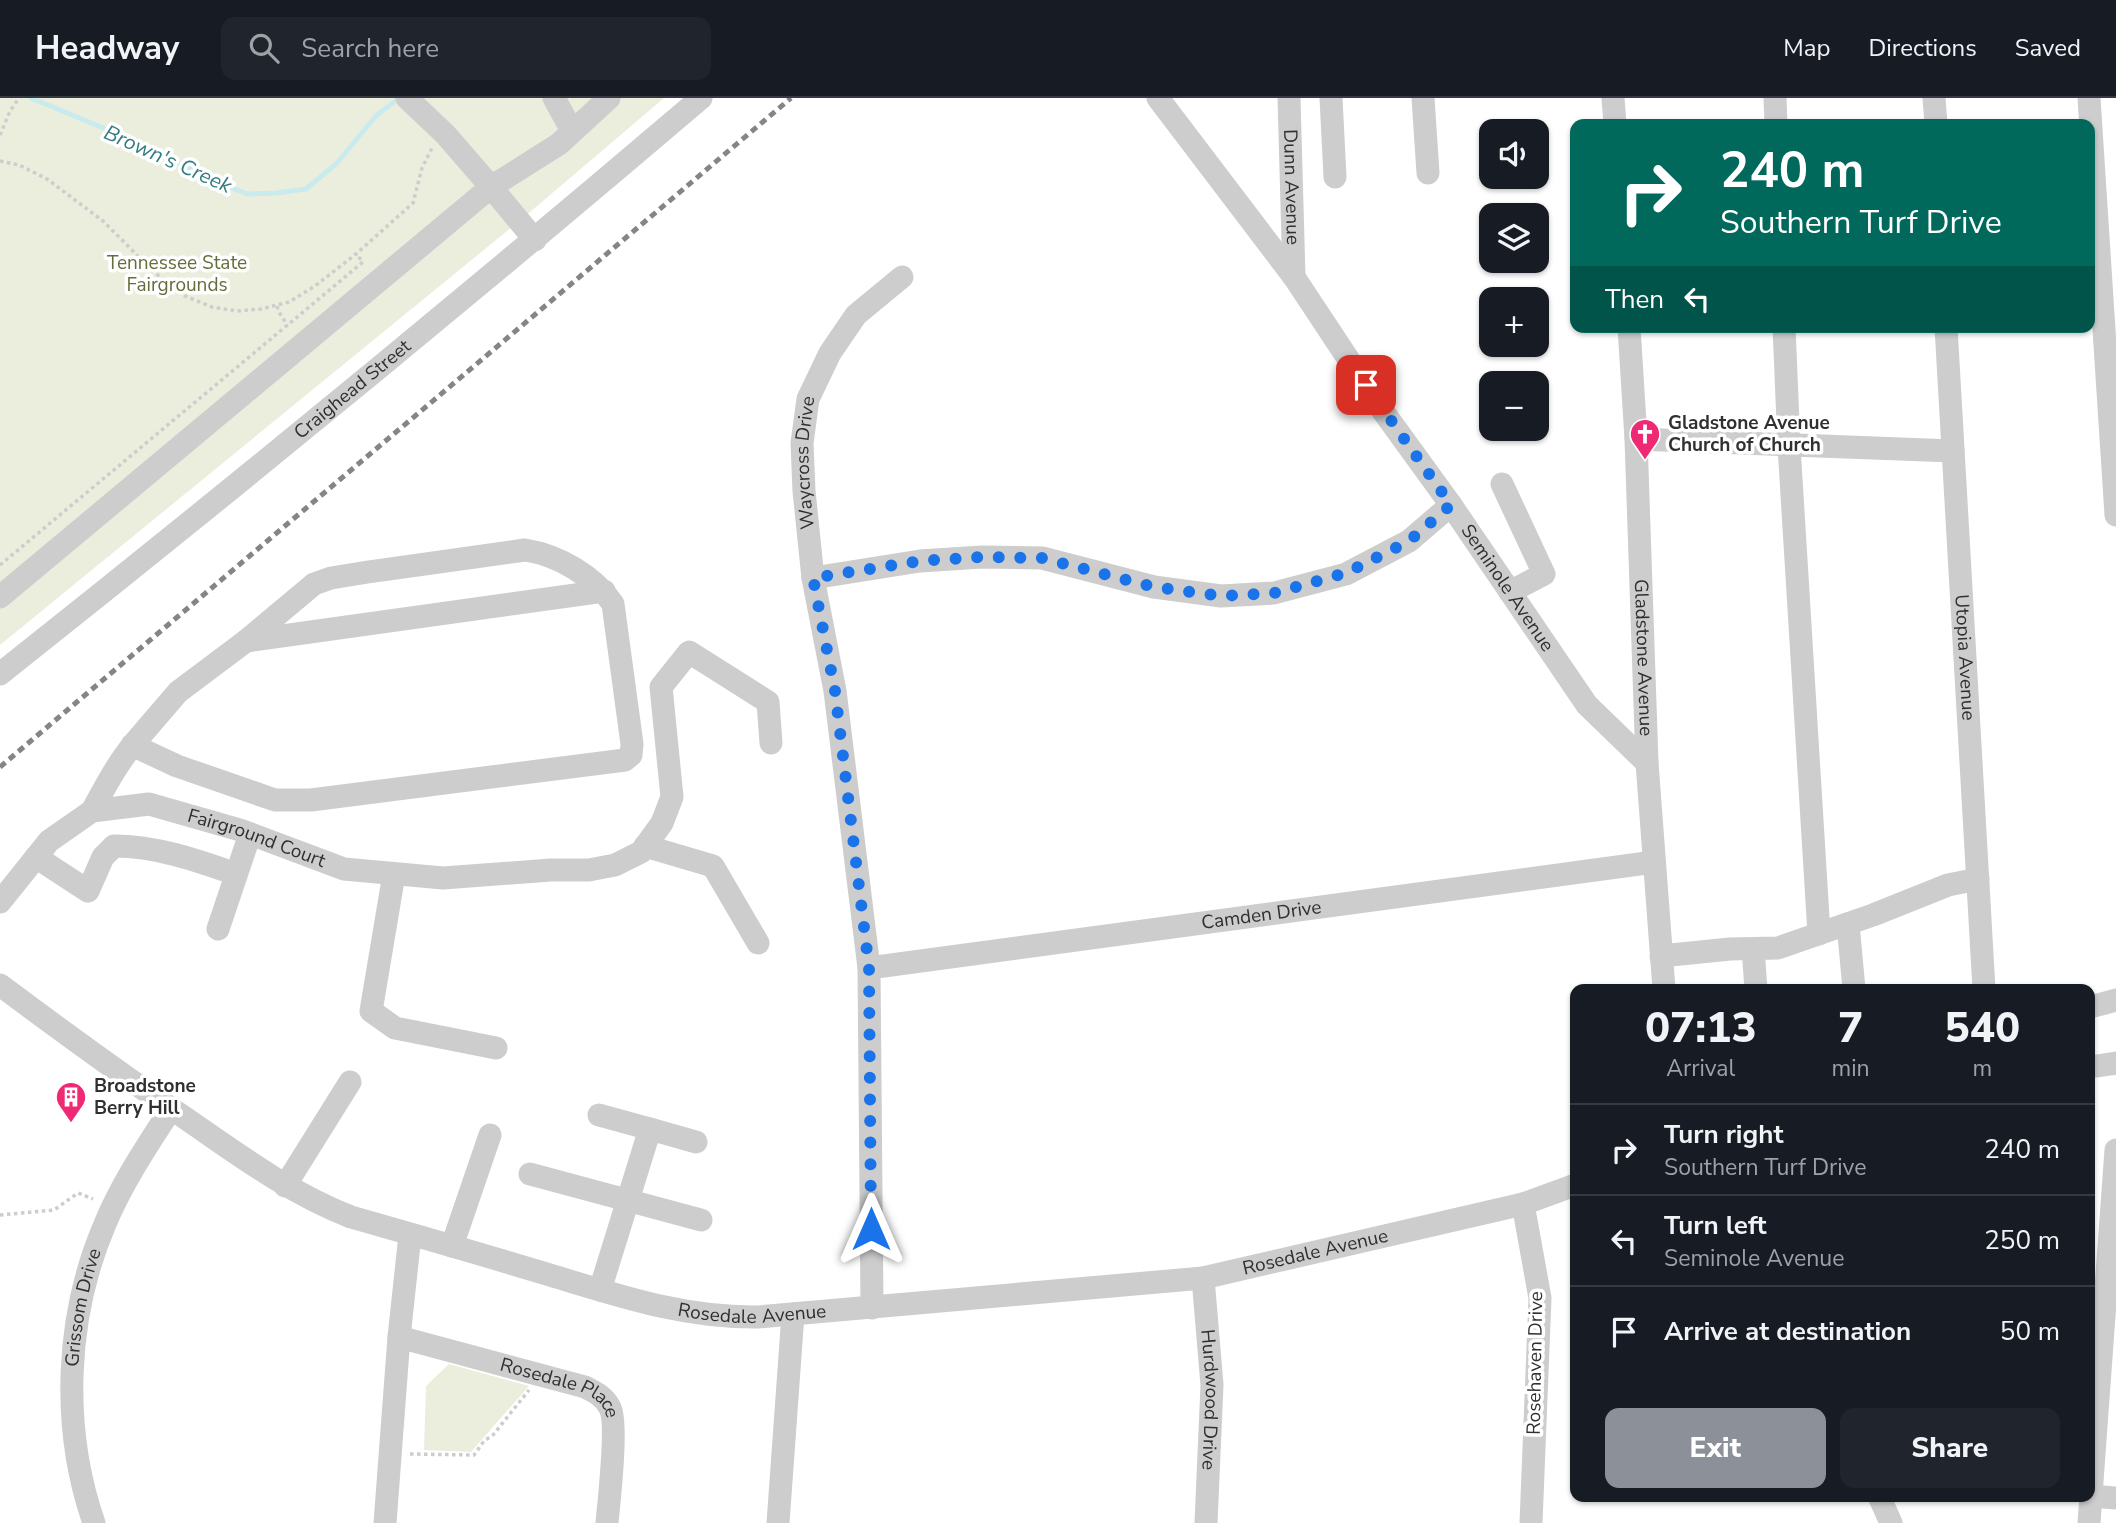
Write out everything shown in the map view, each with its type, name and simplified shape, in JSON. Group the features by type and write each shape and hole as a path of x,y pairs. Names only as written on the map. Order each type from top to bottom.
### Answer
{"street":[{"path":"554,98 572,131"},
{"path":"0,597 491,187 559,144 609,98"},
{"name":"Craighead Street","path":"0,674 535,240 701,98"},
{"name":"Seminole Avenue","path":"1158,98 1294,277 1380,407 1451,505 1587,705 1647,763"},
{"name":"Dunn Avenue","path":"1289,98 1294,277"},
{"path":"1331,98 1335,177"},
{"path":"1423,98 1428,173"},
{"path":"1613,98 1615,119"},
{"path":"1775,98 1776,119"},
{"path":"1934,98 1936,119"},
{"path":"2089,98 2090,119"},
{"path":"412,102 446,135 535,240"},
{"path":"2095,191 2116,515"},
{"name":"Waycross Drive","path":"872,1308 869,968 835,691 813,578 802,443 808,399 830,354 856,315 902,277"},
{"name":"Gladstone Avenue","path":"1629,333 1636,439 1647,763 1664,984"},
{"path":"1784,333 1819,934"},
{"name":"Utopia Avenue","path":"1946,333 1984,984"},
{"path":"1636,439 1953,451"},
{"path":"1502,484 1544,574 1510,592"},
{"path":"813,578 920,561 982,557 1042,558 1154,587 1221,596 1274,593 1346,573 1409,541 1451,505"},
{"path":"92,811 120,760 132,745 178,692 246,641 314,584 331,578 525,550 543,553 578,571 604,591 613,604 632,744 631,755 625,760 312,800 275,800 177,766 132,745"},
{"path":"246,641 604,591"},
{"path":"758,943 713,866 645,846 662,823 672,797 662,687 689,652 768,702 771,743"},
{"name":"Fairground Court","path":"0,902 49,841 92,811 149,804 250,834 344,869 394,874 443,878 589,870 615,865 641,852 645,846"},
{"path":"218,929 250,834"},
{"path":"36,858 88,891 103,857 114,846 129,846 188,857 236,873"},
{"name":"Camden Drive","path":"869,968 1654,862"},
{"path":"394,874 371,1011 395,1028 496,1048"},
{"path":"1661,956 1730,948 1778,948 1948,885 1978,879"},
{"path":"1848,924 1854,984"},
{"path":"1752,949 1756,984"},
{"name":"Rosedale Avenue","path":"0,985 171,1108 285,1186 315,1202 351,1217 600,1290 682,1312 708,1316 758,1317 1203,1278 1523,1204 1570,1187"},
{"path":"2095,1006 2116,1000"},
{"path":"2095,1066 2116,1062"},
{"path":"285,1186 350,1082"},
{"name":"Grissom Drive","path":"94,1523 80,1467 71,1391 80,1307 104,1226 124,1184 171,1108"},
{"path":"599,1115 696,1142"},
{"path":"600,1290 650,1129"},
{"path":"452,1246 490,1135"},
{"path":"2095,1441 2116,1150"},
{"path":"530,1174 701,1220"},
{"name":"Rosehaven Drive","path":"1523,1204 1540,1298 1531,1523"},
{"path":"385,1523 399,1336 410,1234"},
{"name":"Hurdwood Drive","path":"1203,1278 1212,1385 1206,1523"},
{"path":"778,1523 793,1314"},
{"name":"Rosedale Place","path":"399,1336 594,1391 605,1400 612,1411 614,1427 607,1523"},
{"path":"2095,1496 2116,1498"},
{"path":"1882,1502 1891,1523"},
{"path":"2089,1523 2091,1502"}],"path":[{"path":"0,135 19,98"},
{"path":"0,161 19,165 47,179 103,221 154,272 184,296 212,307 237,310 289,302 356,254 413,203 429,151 446,135"},
{"path":"0,565 363,262 356,254"},
{"path":"277,305 287,325"},
{"path":"0,1215 54,1210 78,1193 93,1199"},
{"path":"391,1453 474,1455 541,1375"}],"green space":[{"name":"Tennessee State Fairgrounds","path":"0,98 664,98 523,218 0,645"},
{"path":"449,1364 529,1386 471,1452 424,1450 426,1386"}],"waterway":[{"name":"Brown's Creek","path":"31,98 130,139 247,194 306,189 336,164 376,116 399,98"}],"railway":[{"path":"0,767 791,98"}],"place":[{"name":"Gladstone Avenue Church of Church","path":"1645,461"},
{"name":"Broadstone Berry Hill","path":"71,1124"}],"route":[{"path":"871,1229 869,968 835,691 813,578 920,561 982,557 1042,558 1154,587 1221,596 1274,593 1346,573 1409,541 1451,505 1366,385"}]}
